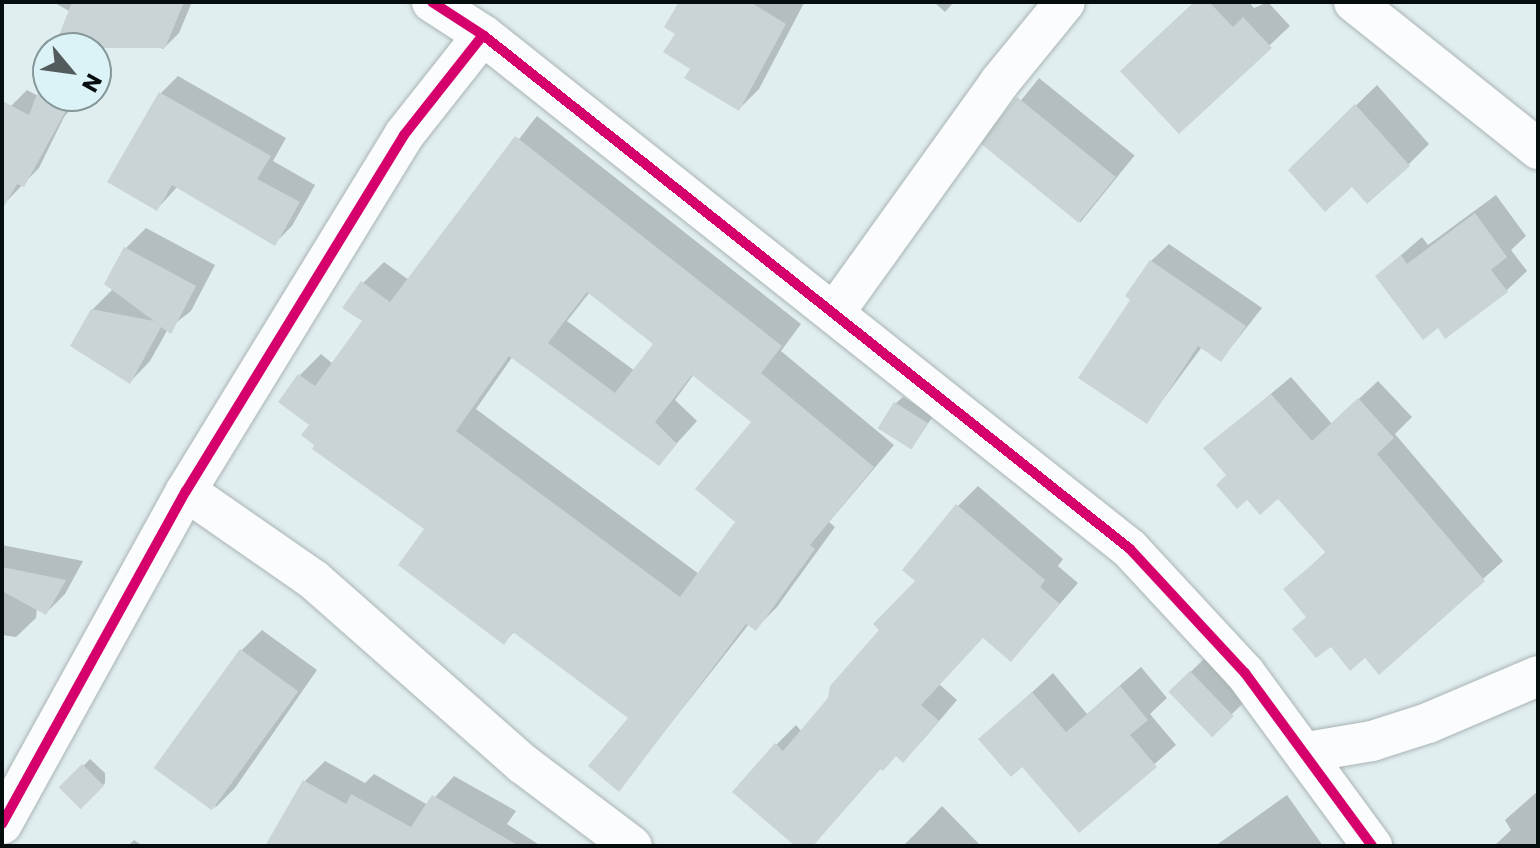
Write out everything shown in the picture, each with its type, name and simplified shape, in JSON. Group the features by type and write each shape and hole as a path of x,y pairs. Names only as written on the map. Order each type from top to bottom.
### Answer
{"street":[{"path":"432,2 483,35 1130,549 1245,673 1307,752 1372,846"},
{"path":"834,313 999,83 1065,2"},
{"path":"1354,2 1538,149"},
{"path":"2,824 186,491 404,135 483,35"},
{"path":"186,491 314,580 523,764 632,846"},
{"path":"1307,752 1372,741 1428,723 1538,676"}],"building":[{"path":"72,2 184,2 165,48 112,48 112,32 60,32"},
{"path":"679,2 750,2 786,24 739,111 684,78 690,69 663,52 675,34 664,27"},
{"path":"1194,2 1209,2 1233,27 1243,17 1272,48 1179,134 1120,71"},
{"path":"159,92 271,156 257,179 300,202 275,246 172,185 157,211 107,182"},
{"path":"1017,97 1116,177 1079,223 980,143"},
{"path":"2,101 29,115 32,107 32,112 65,112 24,187 17,184 2,210"},
{"path":"1355,104 1410,166 1367,204 1352,187 1325,212 1288,170"},
{"path":"515,136 782,346 761,373 874,467 810,545 815,549 756,631 746,624 619,792 588,766 628,718 513,632 504,645 398,565 424,529 312,449 314,445 301,435 309,425 278,402 298,374 315,386 362,321 342,308 361,281 390,302","holes":["587,292 653,344 615,393 548,343","509,356 659,466 677,444 655,422 692,375 751,422 695,489 735,522 680,597 456,431"]},
{"path":"1475,213 1507,257 1491,270 1508,292 1445,339 1438,328 1423,340 1375,276 1401,255 1407,264"},
{"path":"124,247 196,286 171,334 161,327 130,384 70,346 91,309 154,321 104,284"},
{"path":"1150,260 1246,326 1221,362 1198,346 1147,424 1078,378 1130,300 1125,296"},
{"path":"1271,394 1312,441 1358,398 1394,438 1377,454 1485,581 1379,675 1365,658 1350,671 1331,647 1316,658 1292,629 1306,617 1283,589 1326,553 1278,499 1260,515 1247,500 1237,509 1216,485 1226,475 1203,448"},
{"path":"894,402 928,423 911,449 878,428"},
{"path":"956,504 1045,580 1040,587 1060,604 1011,662 983,638 921,705 939,721 903,763 896,756 883,771 880,769 813,846 795,846 732,792 775,743 783,751 828,698 830,686 879,630 873,624 915,581 902,570"},
{"path":"2,567 66,580 46,615 2,591"},
{"path":"240,649 298,691 212,810 154,768"},
{"path":"1190,671 1234,716 1212,737 1168,692"},
{"path":"1120,686 1148,720 1130,735 1157,767 1079,833 1022,767 1011,777 978,739 1032,692 1066,732"},
{"path":"82,764 104,786 81,809 59,787"},
{"path":"303,780 346,804 351,794 411,827 432,795 519,846 265,846"}],"cycle path":[{"path":"432,2 483,35 1130,549 1245,673 1372,846"},
{"path":"2,824 186,491 404,135 483,35"}]}
